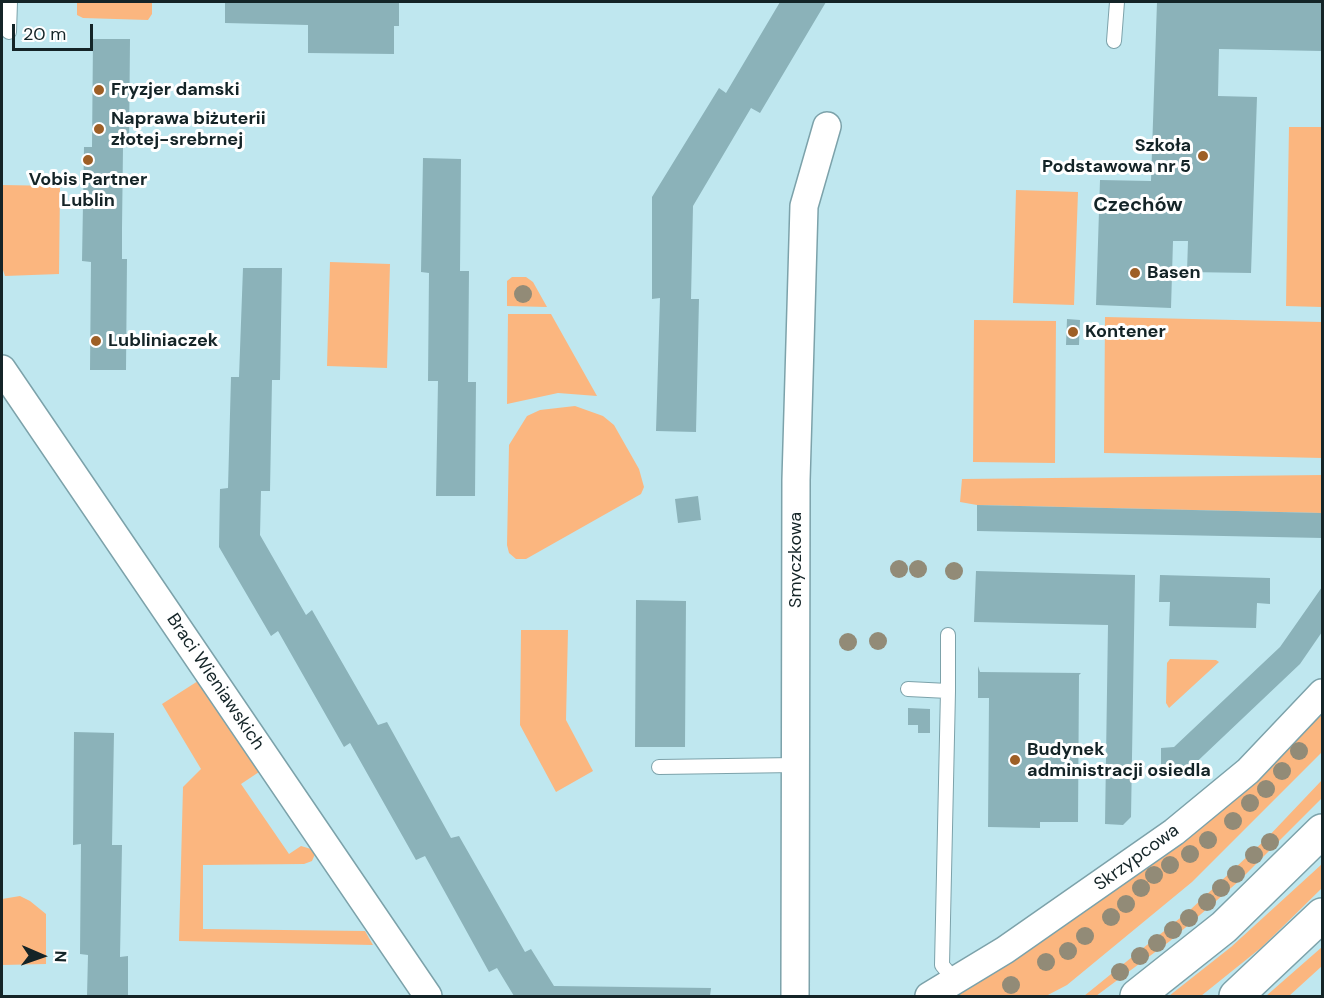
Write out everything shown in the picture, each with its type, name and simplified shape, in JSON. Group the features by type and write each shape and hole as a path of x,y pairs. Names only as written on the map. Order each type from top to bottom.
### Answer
{"street":[{"name":"Smyczkowa","path":"795,996 796,480 804,206 826,126"},
{"name":"Braci Wieniawskich","path":"2,369 429,996"},
{"name":"Skrzypcowa","path":"929,996 1098,887 1174,832 1248,771 1323,693"},
{"path":"1137,996 1224,927 1323,831"},
{"path":"1236,996 1323,915"}],"lane":[{"path":"9,32 10,2"},
{"path":"1114,41 1117,2"},
{"path":"948,634 942,965 955,981"},
{"path":"908,690 948,692"},
{"path":"658,767 795,765"}],"shaded area":[{"path":"77,2 152,2 152,14 148,20 83,18 77,15"},
{"path":"1289,127 1322,127 1322,307 1286,306"},
{"path":"2,185 60,186 59,274 5,276 2,267"},
{"path":"1016,190 1078,192 1074,305 1013,303"},
{"path":"330,262 390,264 387,368 327,366"},
{"path":"512,277 526,277 533,282 547,307 507,306 507,281"},
{"path":"508,314 551,314 597,396 558,393 507,404"},
{"path":"1105,317 1322,322 1322,458 1104,453"},
{"path":"974,320 1056,321 1055,463 973,462"},
{"path":"575,406 603,416 614,425 639,469 644,487 641,494 526,559 516,559 509,553 507,545 509,445 527,416 540,410"},
{"path":"1322,475 1322,513 977,505 960,502 962,479"},
{"path":"521,630 568,630 566,720 593,771 556,792 520,725"},
{"path":"1170,659 1216,660 1219,662 1169,708 1166,703 1167,663"},
{"path":"198,681 259,772 241,784 289,854 301,846 311,849 315,854 312,861 304,864 203,865 203,929 365,931 373,945 179,941 183,787 201,769 162,704"},
{"path":"1322,709 1322,752 1192,882 1067,985 1046,996 952,996 1020,957 1140,871"},
{"path":"1322,780 1322,798 1239,881 1170,941 1096,996 1084,996 1190,910 1266,839"},
{"path":"1322,864 1322,888 1262,947 1201,996 1169,996 1231,947"},
{"path":"20,896 46,914 46,964 2,965 2,899"},
{"path":"1322,947 1322,966 1289,996 1266,996"}],"building":[{"path":"225,2 399,2 399,26 394,26 394,54 308,53 308,25 225,23"},
{"path":"780,2 826,2 760,113 751,108 693,206 691,299 699,299 696,432 656,431 660,298 652,299 652,197 719,88 726,93"},
{"name":"Szkoła Podstawowa nr 5","path":"1157,2 1322,2 1322,51 1219,49 1218,96 1257,97 1251,273 1187,272 1188,241 1173,241 1171,308 1096,305 1100,180 1151,181"},
{"path":"93,39 130,39 129,147 123,147 122,228 122,259 127,259 126,370 90,370 91,262 82,261 84,147 92,147"},
{"path":"423,158 461,159 460,271 469,271 468,382 476,382 475,496 436,496 438,381 428,381 429,273 421,272"},
{"path":"243,268 282,268 280,380 272,380 270,491 261,491 260,535 306,615 312,610 378,725 387,722 451,838 459,836 525,952 531,949 554,986 711,988 710,996 514,996 497,968 489,972 425,856 416,860 350,743 344,747 278,631 271,636 219,547 220,489 228,488 231,377 239,377"},
{"name":"Kontener","path":"1067,319 1080,320 1079,345 1066,345"},
{"path":"698,496 701,520 678,523 675,499"},
{"path":"977,505 1322,513 1322,538 977,531"},
{"path":"976,571 1135,575 1131,817 1123,825 1105,824 1108,625 974,622"},
{"path":"1160,575 1270,578 1270,604 1257,603 1256,628 1169,626 1170,602 1159,602"},
{"path":"1322,587 1322,632 1300,664 1185,773 1161,773 1161,748 1174,747 1280,647"},
{"path":"636,600 686,601 685,747 635,747"},
{"path":"978,666 980,672 1081,673 1079,675 1078,822 1040,822 1040,828 988,827 989,698 978,698"},
{"path":"908,708 930,709 930,733 918,733 918,725 908,725"},
{"path":"74,732 114,733 112,845 122,845 120,957 128,956 128,996 87,996 88,955 80,954 81,844 73,845"}],"place":[{"name":"Fryzjer damski","path":"99,90"},
{"name":"Naprawa biżuterii złotej-srebrnej","path":"99,129"},
{"name":"Szkoła Podstawowa nr 5","path":"1203,156"},
{"name":"Vobis Partner Lublin","path":"88,160"},
{"name":"Basen","path":"1135,273"},
{"name":"Kontener","path":"1073,332"},
{"name":"Lubliniaczek","path":"96,341"},
{"name":"Budynek administracji osiedla","path":"1015,760"}],"district":[{"name":"Czechów","path":"1138,206"}]}
